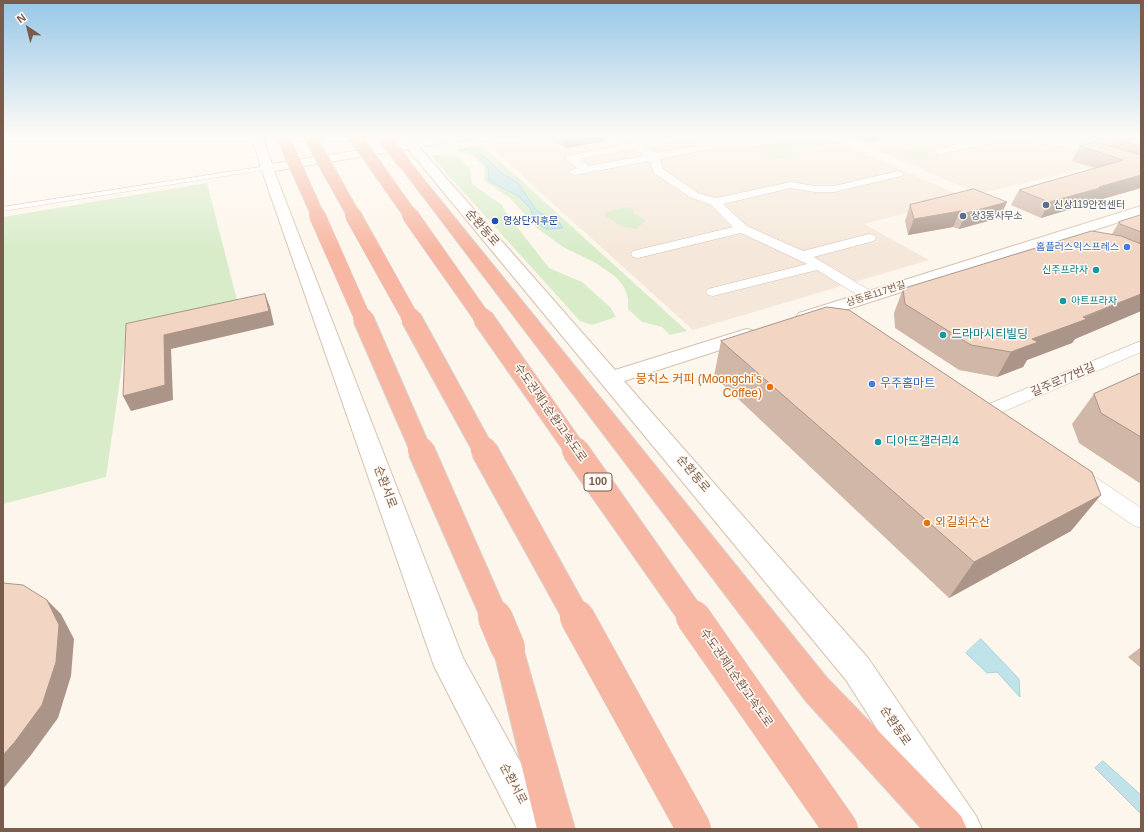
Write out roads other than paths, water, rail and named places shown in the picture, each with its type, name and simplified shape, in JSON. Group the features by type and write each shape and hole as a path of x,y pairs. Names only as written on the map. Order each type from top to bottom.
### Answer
{"highway":[{"path":"299,174 508,648 556,829"},
{"path":"331,174 694,829"},
{"name":"수도권제1순환고속도로","path":"381,174 841,829"},
{"path":"413,174 816,689 948,829"}],"street":[{"name":"순환서로","path":"269,174 450,666 537,829"},
{"name":"순환동로","path":"435,174 611,378 857,669 963,829"},
{"path":"662,174 694,195 715,202 742,229 820,265 869,296"},
{"path":"715,202 791,185 815,189 834,189 898,174"},
{"name":"상동로117번길","path":"793,321 1141,210"},
{"path":"638,254 742,229"},
{"path":"1064,234 1085,243"},
{"path":"801,256 869,238"},
{"path":"713,292 820,265"},
{"path":"831,309 850,322"},
{"path":"611,378 763,330"},
{"name":"길주로77번길","path":"1004,426 978,409 1141,346"},
{"path":"1063,466 1141,519"}],"lane":[{"path":"3,209 229,174"}],"water":[{"path":"488,174 503,174 517,182 537,211 558,221 563,228 547,229 536,223 530,208 518,196 489,181"},
{"path":"981,639 1019,679 1020,697 997,672 987,673 966,653"},
{"path":"1103,761 1141,795 1141,814 1095,768"}],"place":[{"name":"신상119안전센터","path":"1046,205"},
{"name":"상3동사무소","path":"963,216"},
{"name":"영상단지후문","path":"495,221"},
{"name":"홈플러스익스프레스","path":"1127,247"},
{"name":"신주프라자","path":"1096,270"},
{"name":"아트프라자","path":"1063,301"},
{"name":"드라마시티빌딩","path":"943,335"},
{"name":"우주홈마트","path":"872,384"},
{"name":"뭉치스 커피 (Moongchi's Coffee)","path":"770,387"},
{"name":"디아뜨갤러리4","path":"878,442"},
{"name":"외길회수산","path":"927,523"}]}
